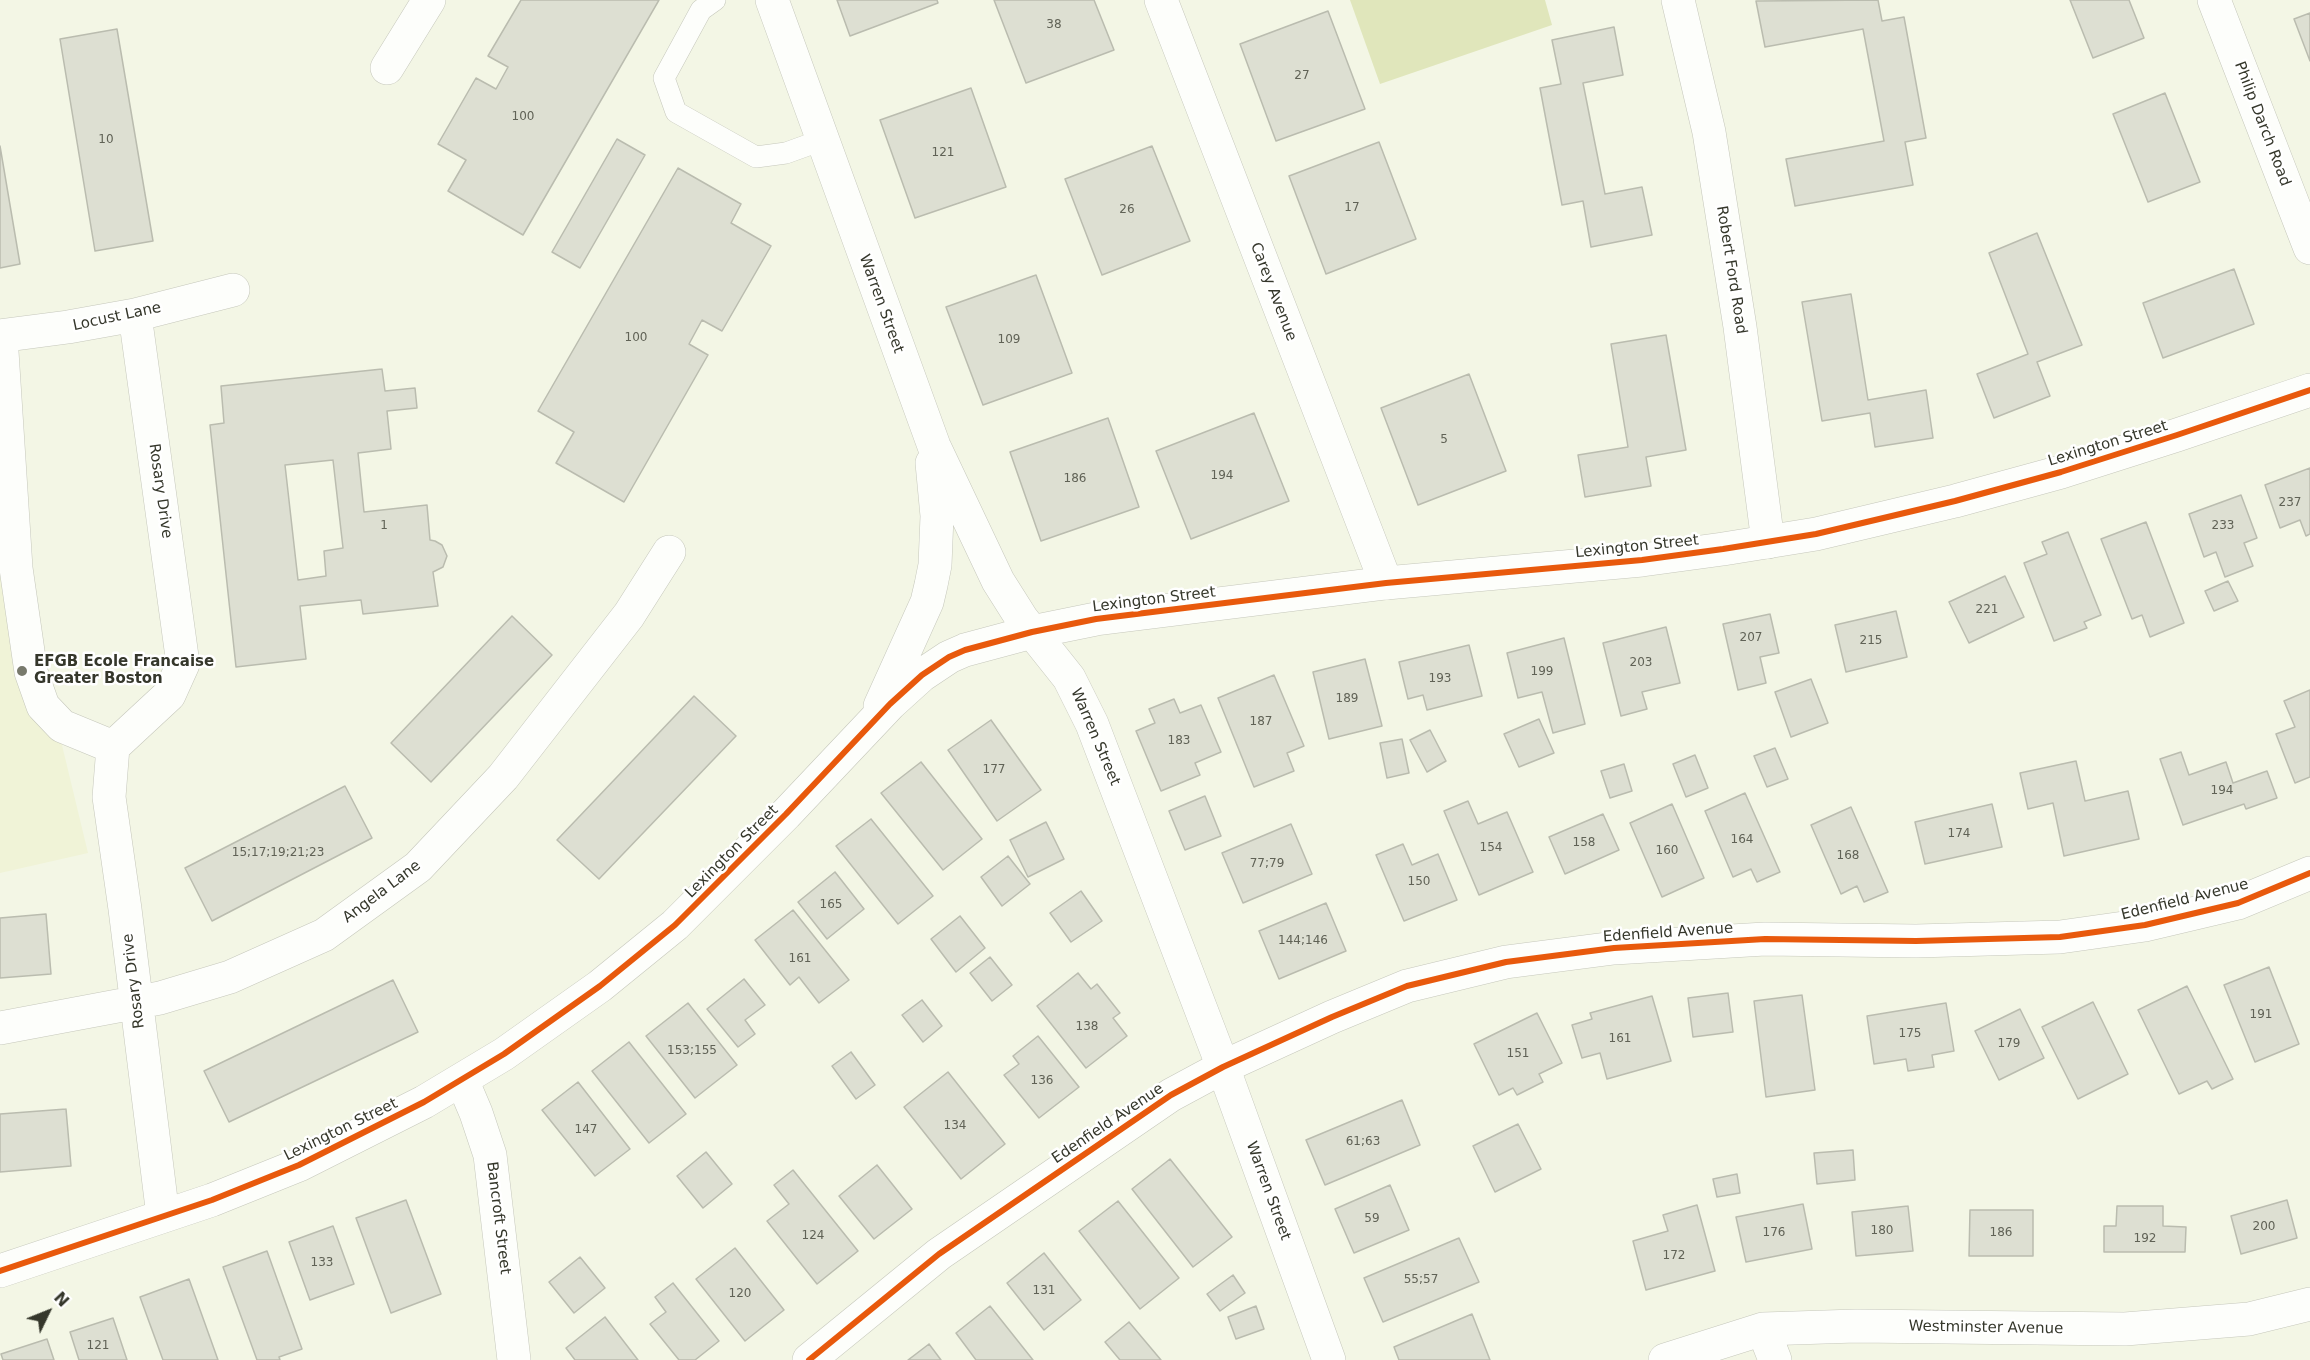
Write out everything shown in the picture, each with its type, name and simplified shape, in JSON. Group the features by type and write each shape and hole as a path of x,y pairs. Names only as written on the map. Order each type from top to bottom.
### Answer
{"street":[{"path":"387,68 429,0"},
{"name":"Warren Street","path":"772,0 924,423 998,581 1013,607 1069,678 1086,708 1223,1067 1329,1360"},
{"name":"Carey Avenue","path":"1161,0 1386,583"},
{"name":"Robert Ford Road","path":"1678,0 1709,132 1740,327 1768,542"},
{"name":"Philip Darch Road","path":"2214,0 2310,248"},
{"name":"Locust Lane","path":"0,336 135,315 233,290"},
{"name":"Rosary Drive","path":"135,315 183,664 170,695 113,747 109,797 164,1216"},
{"path":"0,336 16,568 31,672 43,706 62,726 113,747"},
{"name":"Lexington Street","path":"0,1271 254,1184 385,1123 462,1080 572,1008 675,925 786,814 873,721 921,675 949,657 981,645 1096,619 1386,583 1642,560 1768,542 1905,513 2015,485 2157,442 2310,390"},
{"path":"873,721 927,602 935,565 937,516 933,469 924,423"},
{"name":"Angela Lane","path":"0,1028 160,998 230,977 324,935 418,867 502,777 629,615 669,552"},
{"name":"Edenfield Avenue","path":"809,1360 939,1254 1163,1100 1223,1067 1332,1017 1407,986 1506,962 1614,948 1765,939 1916,941 2060,937 2145,925 2238,903 2310,873"},
{"name":"Bancroft Street","path":"462,1080 490,1155 514,1360"},
{"name":"Westminster Avenue","path":"1665,1360 1763,1329 1856,1326 2125,1329 2249,1319 2310,1304"},
{"path":"1763,1329 1774,1360"}],"lane":[{"path":"715,0 701,10 664,78 676,112 756,157 786,153 822,140"}],"shaded area":[{"path":"1350,0 1545,0 1552,25 1380,84"},
{"name":"EFGB Ecole Francaise Greater Boston","path":"0,488 88,853 0,873"}],"building":[{"path":"521,0 659,0 523,235 448,191 466,160 438,144 476,78 496,89 508,67 488,56"},
{"path":"837,0 937,0 938,3 850,36"},
{"path":"994,0 1094,0 1114,50 1026,83"},
{"path":"1878,0 1882,21 1904,17 1926,138 1905,142 1913,185 1795,206 1786,159 1884,141 1863,29 1765,47 1756,1"},
{"path":"2070,0 2129,0 2144,38 2093,58"},
{"path":"1328,11 1365,109 1276,141 1240,44"},
{"path":"2310,13 2310,61 2294,19"},
{"path":"1614,27 1623,75 1583,83 1605,194 1642,187 1652,235 1591,247 1583,201 1562,205 1540,88 1561,84 1552,40"},
{"path":"117,29 153,241 95,251 60,39"},
{"path":"971,88 1006,187 915,218 880,120"},
{"path":"2165,93 2200,182 2148,202 2113,114"},
{"path":"617,139 645,155 580,268 552,252"},
{"path":"1379,142 1416,239 1326,274 1289,176"},
{"path":"0,146 20,264 0,268"},
{"path":"1152,146 1190,241 1102,275 1065,179"},
{"path":"678,168 741,204 731,223 771,246 722,331 702,320 689,344 708,355 624,502 556,463 574,432 538,411"},
{"path":"2037,233 2082,345 2037,362 2050,396 1994,418 1977,374 2028,354 1989,253"},
{"path":"2234,269 2254,324 2163,358 2143,303"},
{"path":"1036,275 1072,373 983,405 946,307"},
{"path":"1851,294 1868,400 1926,390 1933,438 1875,447 1870,413 1822,421 1802,302"},
{"path":"1666,335 1686,450 1646,457 1651,486 1585,497 1578,455 1628,447 1611,344"},
{"path":"382,369 385,391 415,388 417,408 387,411 391,449 358,453 364,512 427,505 430,540 442,545 447,556 443,567 433,572 438,606 363,614 361,600 300,606 306,659 236,667 210,425 224,423 221,386","holes":["333,460 343,548 324,551 326,576 298,580 285,465"]},
{"path":"1469,374 1506,471 1418,505 1381,408"},
{"path":"1254,413 1289,501 1191,539 1156,451"},
{"path":"1108,418 1139,507 1041,541 1010,452"},
{"path":"2310,468 2310,534 2306,536 2300,520 2280,528 2265,485"},
{"path":"2241,495 2257,538 2244,543 2253,566 2225,577 2216,552 2204,557 2189,514"},
{"path":"2146,522 2184,623 2150,637 2142,615 2132,619 2101,539"},
{"path":"2068,532 2101,615 2084,622 2087,628 2054,641 2024,563 2047,554 2042,542"},
{"path":"2005,576 2024,617 1969,643 1949,602"},
{"path":"2228,581 2238,601 2214,611 2205,591"},
{"path":"1896,611 1907,657 1846,672 1835,625"},
{"path":"1770,614 1779,653 1760,657 1766,683 1738,690 1723,624"},
{"path":"512,616 552,655 431,782 391,743"},
{"path":"1666,627 1680,683 1642,692 1647,709 1621,716 1603,643"},
{"path":"1564,638 1585,724 1553,733 1542,692 1518,698 1507,653"},
{"path":"1469,645 1482,696 1427,710 1423,695 1408,699 1399,662"},
{"path":"1365,659 1382,726 1329,739 1313,672"},
{"path":"1274,675 1304,746 1287,753 1294,771 1254,787 1218,698"},
{"path":"1811,679 1828,723 1791,737 1775,692"},
{"path":"2310,690 2310,777 2295,783 2276,734 2295,727 2284,701"},
{"path":"694,696 736,736 599,879 557,840"},
{"path":"1174,699 1180,713 1201,705 1221,752 1195,763 1200,775 1161,791 1136,731 1155,723 1149,709"},
{"path":"1539,719 1554,753 1519,767 1504,734"},
{"path":"991,720 1041,790 997,821 948,750"},
{"path":"1430,730 1446,761 1427,772 1410,740"},
{"path":"1402,739 1409,773 1387,778 1380,743"},
{"path":"1775,748 1788,779 1767,787 1754,756"},
{"path":"2181,752 2189,775 2226,762 2233,783 2267,771 2277,798 2246,809 2244,804 2183,825 2160,759"},
{"path":"1695,755 1708,788 1686,797 1673,764"},
{"path":"2076,761 2085,801 2128,791 2139,839 2064,856 2053,803 2028,809 2020,773"},
{"path":"921,762 982,839 943,870 881,793"},
{"path":"1624,764 1632,791 1610,798 1601,771"},
{"path":"345,786 372,838 212,921 185,868"},
{"path":"1745,793 1780,872 1757,882 1751,869 1733,877 1705,811"},
{"path":"1205,796 1221,836 1185,850 1169,811"},
{"path":"1468,801 1478,824 1507,812 1533,872 1479,895 1444,811"},
{"path":"1672,804 1704,878 1662,897 1630,823"},
{"path":"1992,804 2002,847 1925,864 1915,822"},
{"path":"1851,807 1888,892 1864,902 1857,886 1841,894 1811,825"},
{"path":"1603,814 1619,850 1565,874 1549,837"},
{"path":"871,819 933,896 898,924 836,846"},
{"path":"1046,822 1064,859 1028,877 1010,840"},
{"path":"1291,824 1312,874 1243,903 1222,853"},
{"path":"1403,844 1412,865 1438,854 1457,900 1404,921 1376,855"},
{"path":"1008,856 1030,884 1002,906 981,877"},
{"path":"835,872 864,909 827,939 798,902"},
{"path":"1081,891 1102,921 1071,942 1050,913"},
{"path":"1326,903 1346,951 1279,979 1259,931"},
{"path":"793,910 849,980 819,1003 799,977 790,985 755,940"},
{"path":"46,914 51,974 0,978 0,918"},
{"path":"960,916 985,948 956,972 931,939"},
{"path":"990,957 1012,985 992,1001 970,973"},
{"path":"2269,967 2299,1044 2255,1062 2224,985"},
{"path":"1078,973 1091,989 1097,984 1120,1013 1113,1018 1127,1036 1086,1068 1037,1006"},
{"path":"744,979 765,1005 745,1020 755,1034 738,1047 707,1009"},
{"path":"393,980 418,1032 229,1122 204,1071"},
{"path":"2187,986 2233,1079 2212,1089 2207,1081 2179,1094 2138,1010"},
{"path":"1728,993 1733,1032 1693,1037 1688,998"},
{"path":"1802,995 1815,1090 1766,1097 1754,1001"},
{"path":"1652,996 1671,1061 1607,1079 1600,1053 1582,1058 1572,1025 1592,1019 1590,1013"},
{"path":"922,1000 942,1026 923,1042 902,1015"},
{"path":"2093,1002 2128,1074 2078,1099 2042,1027"},
{"path":"688,1003 737,1065 695,1098 646,1036"},
{"path":"1946,1003 1954,1051 1932,1055 1934,1067 1908,1071 1906,1059 1874,1064 1867,1016"},
{"path":"2020,1009 2044,1058 1999,1080 1975,1031"},
{"path":"1537,1013 1562,1063 1539,1074 1543,1082 1517,1095 1513,1088 1499,1095 1474,1044"},
{"path":"1038,1036 1079,1087 1039,1118 1004,1075 1019,1064 1013,1056"},
{"path":"629,1042 686,1114 649,1143 592,1071"},
{"path":"851,1052 875,1085 856,1099 832,1066"},
{"path":"948,1072 1005,1144 961,1179 904,1107"},
{"path":"578,1082 630,1149 595,1176 542,1110"},
{"path":"1402,1100 1420,1145 1325,1185 1306,1140"},
{"path":"66,1109 71,1166 0,1172 0,1114"},
{"path":"1518,1124 1541,1169 1495,1192 1473,1146"},
{"path":"1853,1150 1855,1180 1817,1184 1814,1153"},
{"path":"706,1152 732,1184 703,1208 677,1176"},
{"path":"1170,1159 1232,1237 1193,1267 1132,1189"},
{"path":"877,1165 912,1209 874,1239 839,1196"},
{"path":"793,1170 858,1251 817,1284 767,1221 789,1204 774,1185"},
{"path":"1737,1174 1740,1193 1717,1197 1713,1179"},
{"path":"1390,1185 1409,1230 1354,1253 1335,1209"},
{"path":"406,1200 441,1294 391,1313 356,1218"},
{"path":"2287,1200 2297,1238 2241,1254 2231,1216"},
{"path":"1118,1201 1179,1278 1140,1309 1079,1231"},
{"path":"1803,1204 1812,1249 1746,1262 1736,1217"},
{"path":"1697,1205 1715,1271 1646,1290 1633,1241 1668,1231 1663,1215"},
{"path":"1908,1206 1913,1251 1856,1256 1852,1212"},
{"path":"2117,1206 2163,1206 2163,1226 2186,1227 2185,1252 2104,1252 2104,1226 2116,1226"},
{"path":"1970,1210 2033,1210 2033,1256 1969,1256"},
{"path":"333,1226 354,1284 310,1300 289,1242"},
{"path":"1459,1238 1479,1282 1383,1322 1364,1278"},
{"path":"735,1248 784,1310 745,1341 696,1279"},
{"path":"267,1251 302,1349 279,1357 280,1360 257,1360 223,1267"},
{"path":"1044,1253 1081,1300 1044,1330 1007,1283"},
{"path":"580,1257 605,1288 574,1313 549,1282"},
{"path":"1233,1275 1245,1293 1220,1311 1207,1294"},
{"path":"189,1279 218,1360 163,1360 140,1297"},
{"path":"673,1283 719,1341 695,1360 679,1360 650,1324 666,1312 655,1297"},
{"path":"990,1306 1033,1360 976,1360 956,1333"},
{"path":"1256,1306 1264,1329 1236,1339 1228,1317"},
{"path":"1472,1314 1490,1360 1399,1360 1394,1347"},
{"path":"605,1317 638,1360 575,1360 566,1348"},
{"path":"113,1318 127,1360 79,1360 70,1332"},
{"path":"1129,1322 1161,1360 1120,1360 1105,1342"},
{"path":"47,1339 54,1360 3,1360 1,1354"},
{"path":"929,1344 941,1360 908,1360"}],"cycle path":[{"path":"0,1271 212,1200 299,1165 424,1102 504,1054 600,986 675,925 786,814 890,704 922,675 949,657 965,650 1032,632 1096,619 1386,583 1642,560 1816,534 1955,501 2061,472 2310,390"},
{"path":"809,1360 939,1254 1171,1095 1223,1067 1332,1017 1407,986 1506,962 1614,948 1765,939 1916,941 2060,937 2145,925 2238,903 2310,873"}],"place":[{"name":"EFGB Ecole Francaise Greater Boston","path":"22,671"}]}
